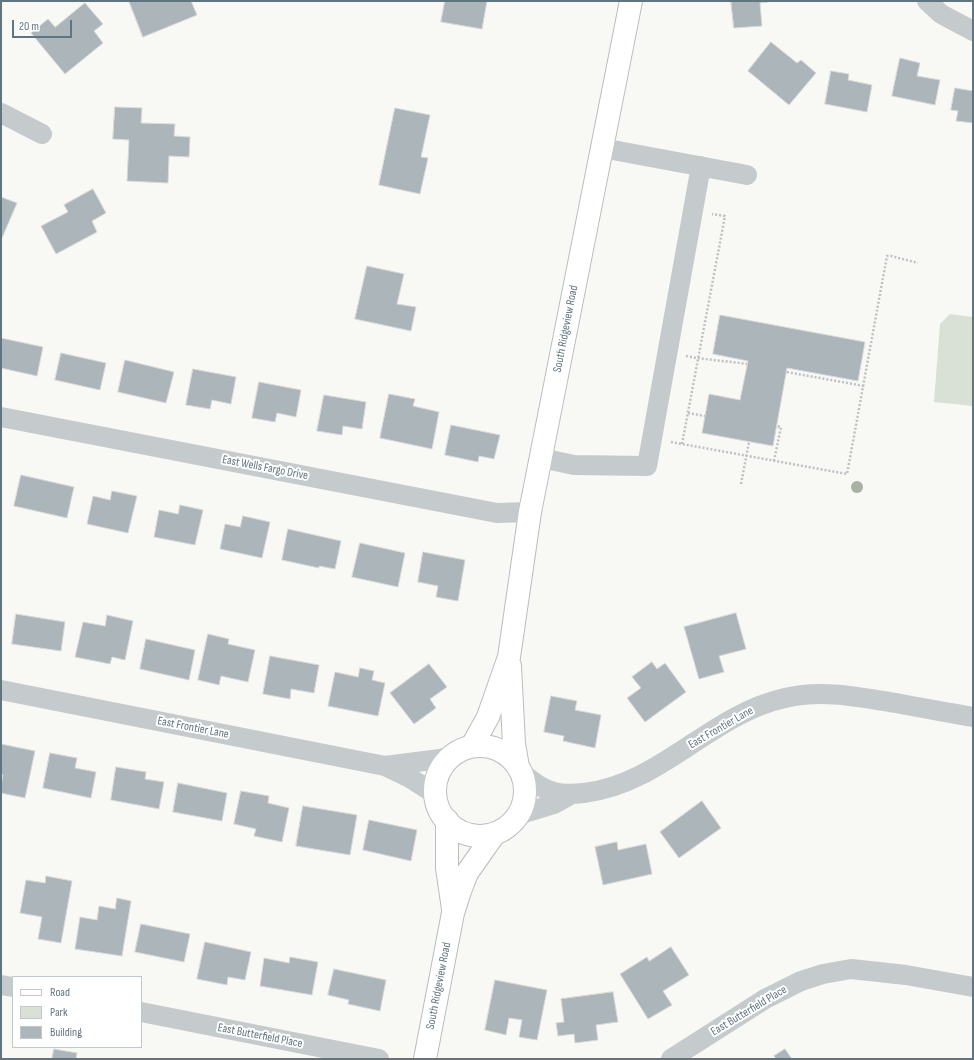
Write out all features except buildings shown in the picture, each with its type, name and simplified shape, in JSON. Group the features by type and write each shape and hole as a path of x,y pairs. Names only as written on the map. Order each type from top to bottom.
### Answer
{"main road":[{"name":"South Ridgeview Road","path":"509,657 530,512 630,1"},
{"path":"472,746 488,717 509,657"},
{"path":"509,657 514,744 519,769 525,786 524,801 518,815 508,826 495,833 480,835 465,833 452,826 442,814 436,801 435,786 439,772 450,756 472,746 487,746 501,751 513,760 519,769"},
{"path":"447,820 447,868 453,912"},
{"path":"453,912 467,873 495,833"},
{"name":"South Ridgeview Road","path":"425,1059 453,912"}],"street":[{"path":"927,1 941,14 973,31"},
{"path":"1,113 42,134"},
{"path":"602,148 747,175"},
{"path":"541,458 574,465 647,466 701,166"},
{"name":"East Wells Fargo Drive","path":"1,417 497,513 530,512"},
{"name":"East Frontier Lane","path":"1,690 385,766"},
{"name":"East Frontier Lane","path":"572,794 592,792 612,787 642,775 728,721 752,708 802,694 820,693 862,697 973,717"},
{"path":"385,766 440,759 450,756"},
{"path":"385,766 410,778 435,794"},
{"path":"519,769 539,786 554,792 572,794"},
{"path":"518,815 554,804 572,794"},
{"name":"East Butterfield Place","path":"671,1059 765,999 801,981 823,974 851,969 906,975 973,987"},
{"path":"1,985 12,987"},
{"name":"East Butterfield Place","path":"142,1012 379,1059"}],"path":[{"path":"682,444 725,216 693,210"},
{"path":"653,434 665,441 847,474 888,256 918,263"},
{"path":"668,352 698,358 747,364"},
{"path":"787,372 864,386"},
{"path":"688,413 705,416"},
{"path":"774,461 781,427 777,426"},
{"path":"741,484 749,442"}],"green space":[{"path":"950,314 973,317 973,406 934,402 940,324"}]}
